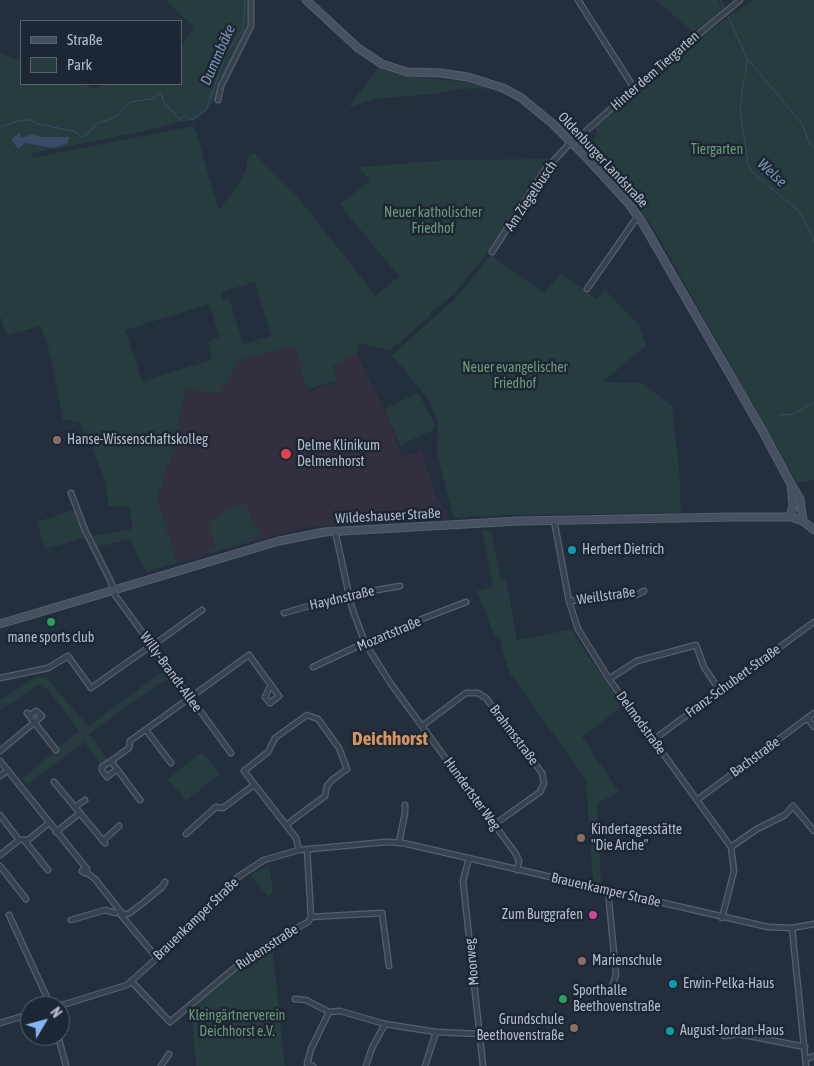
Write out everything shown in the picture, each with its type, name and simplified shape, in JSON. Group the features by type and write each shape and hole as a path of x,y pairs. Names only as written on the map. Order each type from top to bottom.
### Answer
{"main road":[{"name":"Oldenburger Landstraße","path":"306,0 358,48 377,62 407,72 441,73 468,77 503,88 531,104 615,188 638,216 659,250 791,484 793,506 790,517"},
{"path":"791,484 800,499 803,521 814,530"},
{"name":"Wildeshauser Straße","path":"0,624 279,541 335,532 554,520 790,517 803,521"}],"street":[{"path":"218,100 222,86 250,26 251,0"},
{"path":"578,0 634,88"},
{"name":"Hinter dem Tiergarten","path":"571,142 577,139 634,88 740,0"},
{"name":"Am Ziegelbusch","path":"492,252 545,170 571,142"},
{"path":"587,289 638,216"},
{"name":"Willy-Brandt-Allee","path":"70,493 113,590 231,753"},
{"name":"Delmodstraße","path":"554,520 569,601 578,629 609,679 731,847 734,871 722,918"},
{"name":"Hundertster Weg","path":"335,532 348,595 365,644 380,668 516,854 519,861 517,870"},
{"name":"Haydnstraße","path":"284,613 348,595 400,586"},
{"name":"Weillstraße","path":"569,601 636,595 644,591"},
{"name":"Mozartstraße","path":"312,667 388,632 466,602"},
{"path":"0,678 48,668 68,656 91,688 202,610"},
{"name":"Franz-Schubert-Straße","path":"653,740 814,622"},
{"path":"609,679 637,661 696,645 704,667 720,691"},
{"path":"117,770 107,777 102,767 129,748 130,741 249,655 270,685"},
{"name":"Brahmsstraße","path":"422,726 466,693 478,693 492,705 542,773 544,782 540,792 495,824"},
{"path":"0,751 35,724 42,716 36,711 28,715 35,724 56,750"},
{"name":"Bachstraße","path":"697,800 814,713"},
{"path":"286,825 325,796 327,786 347,769 339,748 318,719 307,715 275,738 268,752 244,771 296,838 298,850"},
{"path":"808,718 814,727"},
{"path":"146,730 171,762"},
{"path":"0,761 120,914 157,958"},
{"path":"111,761 140,800"},
{"path":"0,776 8,770"},
{"path":"54,782 104,842 119,826"},
{"path":"186,834 216,807 223,808 254,784"},
{"path":"75,808 85,800"},
{"path":"399,843 405,805"},
{"path":"731,847 757,829 786,815 793,806 814,831"},
{"path":"56,832 80,813"},
{"path":"0,816 48,870"},
{"path":"0,855 21,840 28,840 49,823"},
{"name":"Brauenkamper Straße","path":"70,1003 109,991 131,981 250,868 274,856 307,849 399,843 768,928 792,928 814,924"},
{"name":"Rubensstraße","path":"131,981 170,1022 237,966 274,940 308,922 311,917 307,849"},
{"name":"Moorweg","path":"469,858 464,882 483,1066"},
{"path":"0,866 26,898"},
{"path":"71,920 105,910 128,914 162,887 165,882"},
{"path":"608,891 616,975 612,987"},
{"path":"311,917 382,913 389,966"},
{"path":"9,915 46,996"},
{"path":"792,928 806,1066"},
{"path":"295,999 306,1000 329,1012 340,1011 385,1024 436,1032 480,1034"},
{"path":"313,1066 307,1064 311,1048 329,1012"},
{"path":"0,1023 20,1017"},
{"path":"366,1066 372,1048 385,1024"},
{"path":"425,1066 436,1032"},
{"path":"724,1036 739,1034 804,1047"},
{"path":"61,1046 66,1066"},
{"path":"161,1066 169,1054"},
{"path":"806,1059 814,1056"}],"shaded area":[{"name":"Delme Klinikum Delmenhorst","path":"295,346 308,392 339,381 332,366 356,353 387,415 402,457 422,451 434,491 449,519 393,520 351,525 305,527 177,563 157,498 171,457 186,388 228,382 239,360"}],"green space":[{"name":"Neuer katholischer Friedhof","path":"166,0 249,0 247,29 216,89 216,98 206,111 195,120 32,153 31,158 194,126 219,210 241,180 246,170 248,157 254,153 296,195 376,296 399,276 339,204 370,181 359,167 447,160 552,159 507,229 454,294 430,313 431,315 391,350 358,343 357,353 332,366 338,380 307,389 295,346 239,360 228,382 218,394 186,388 171,457 157,498 177,563 146,572 130,539 98,547 93,536 132,529 130,507 108,506 106,481 80,422 63,420 51,357 41,326 7,335 0,316 0,53 20,61 20,85 85,85 96,89 102,85 182,85 182,45 194,27","holes":["20,134 20,138 68,137 53,148 11,139","255,282 271,336 243,344 229,298 223,300 221,292","209,304 220,337 208,342 212,360 142,381 125,330"]},
{"path":"656,0 718,0 722,10 693,32"},
{"name":"Tiergarten","path":"753,0 814,0 814,480 797,483 654,229 632,198 587,150 598,133 594,128 698,38"},
{"path":"378,68 402,76 469,82 499,93 481,88 459,89 430,94 375,99 349,107"},
{"name":"Neuer evangelischer Friedhof","path":"491,255 544,293 561,274 597,299 605,290 639,325 646,346 602,382 642,383 672,406 679,470 681,513 500,515 454,518 437,453 438,420 428,399 392,355 456,298"},
{"path":"418,392 435,425 433,430 400,445 385,409"},
{"path":"247,503 254,528 260,527 262,534 252,537 253,541 209,553 208,549 215,546 210,529 206,529 213,519 222,511"},
{"path":"73,510 85,538 45,549 37,522"},
{"path":"482,531 491,531 501,579 506,579 517,640 573,629 576,638 623,706 582,737 619,792 597,803 601,884 593,882 586,780 509,672 499,637 494,635 477,591 493,586"},
{"path":"165,670 171,678 157,685 89,734 108,760 101,765 84,742 27,785 22,779 79,731 48,689 37,685 18,700 0,709 0,700 36,677 45,676 88,726"},
{"path":"202,752 220,774 186,801 168,779"},
{"path":"269,865 273,893 268,896 250,875"},
{"name":"Kleingärtnerverein Deichhorst e.V.","path":"272,946 285,1066 196,1066 191,1006"},
{"path":"551,1010 560,1012 556,1030 547,1028"}],"water":[{"path":"20,133 21,138 33,134 40,137 69,137 68,143 53,148 25,143 18,149 11,139"}],"waterway":[{"name":"Dummbäke","path":"0,127 22,120 31,120 37,124 74,131 83,138 98,123 116,117 130,102 151,99 161,93 165,105 179,119 186,116 192,120 206,110 226,54 243,29 245,0"},
{"name":"Welse","path":"720,0 725,11"},
{"name":"Welse","path":"727,14 747,58 802,124 810,144 814,148"},
{"name":"Welse","path":"745,74 747,59"},
{"name":"Welse","path":"744,78 740,110 748,164 751,171 801,213 814,242"},
{"path":"780,415 794,414 814,402"}],"place":[{"name":"Hanse-Wissenschaftskolleg","path":"57,440"},
{"name":"Delme Klinikum Delmenhorst","path":"286,454"},
{"name":"Herbert Dietrich","path":"572,550"},
{"name":"mane sports club","path":"51,622"},
{"name":"Kindertagesstätte \"Die Arche\"","path":"581,838"},
{"name":"Zum Burggrafen","path":"593,915"},
{"name":"Marienschule","path":"582,961"},
{"name":"Erwin-Pelka-Haus","path":"673,984"},
{"name":"Sporthalle Beethovenstraße","path":"563,999"},
{"name":"Grundschule Beethovenstraße","path":"574,1028"},
{"name":"August-Jordan-Haus","path":"670,1031"}],"district":[{"name":"Deichhorst","path":"390,739"}]}
